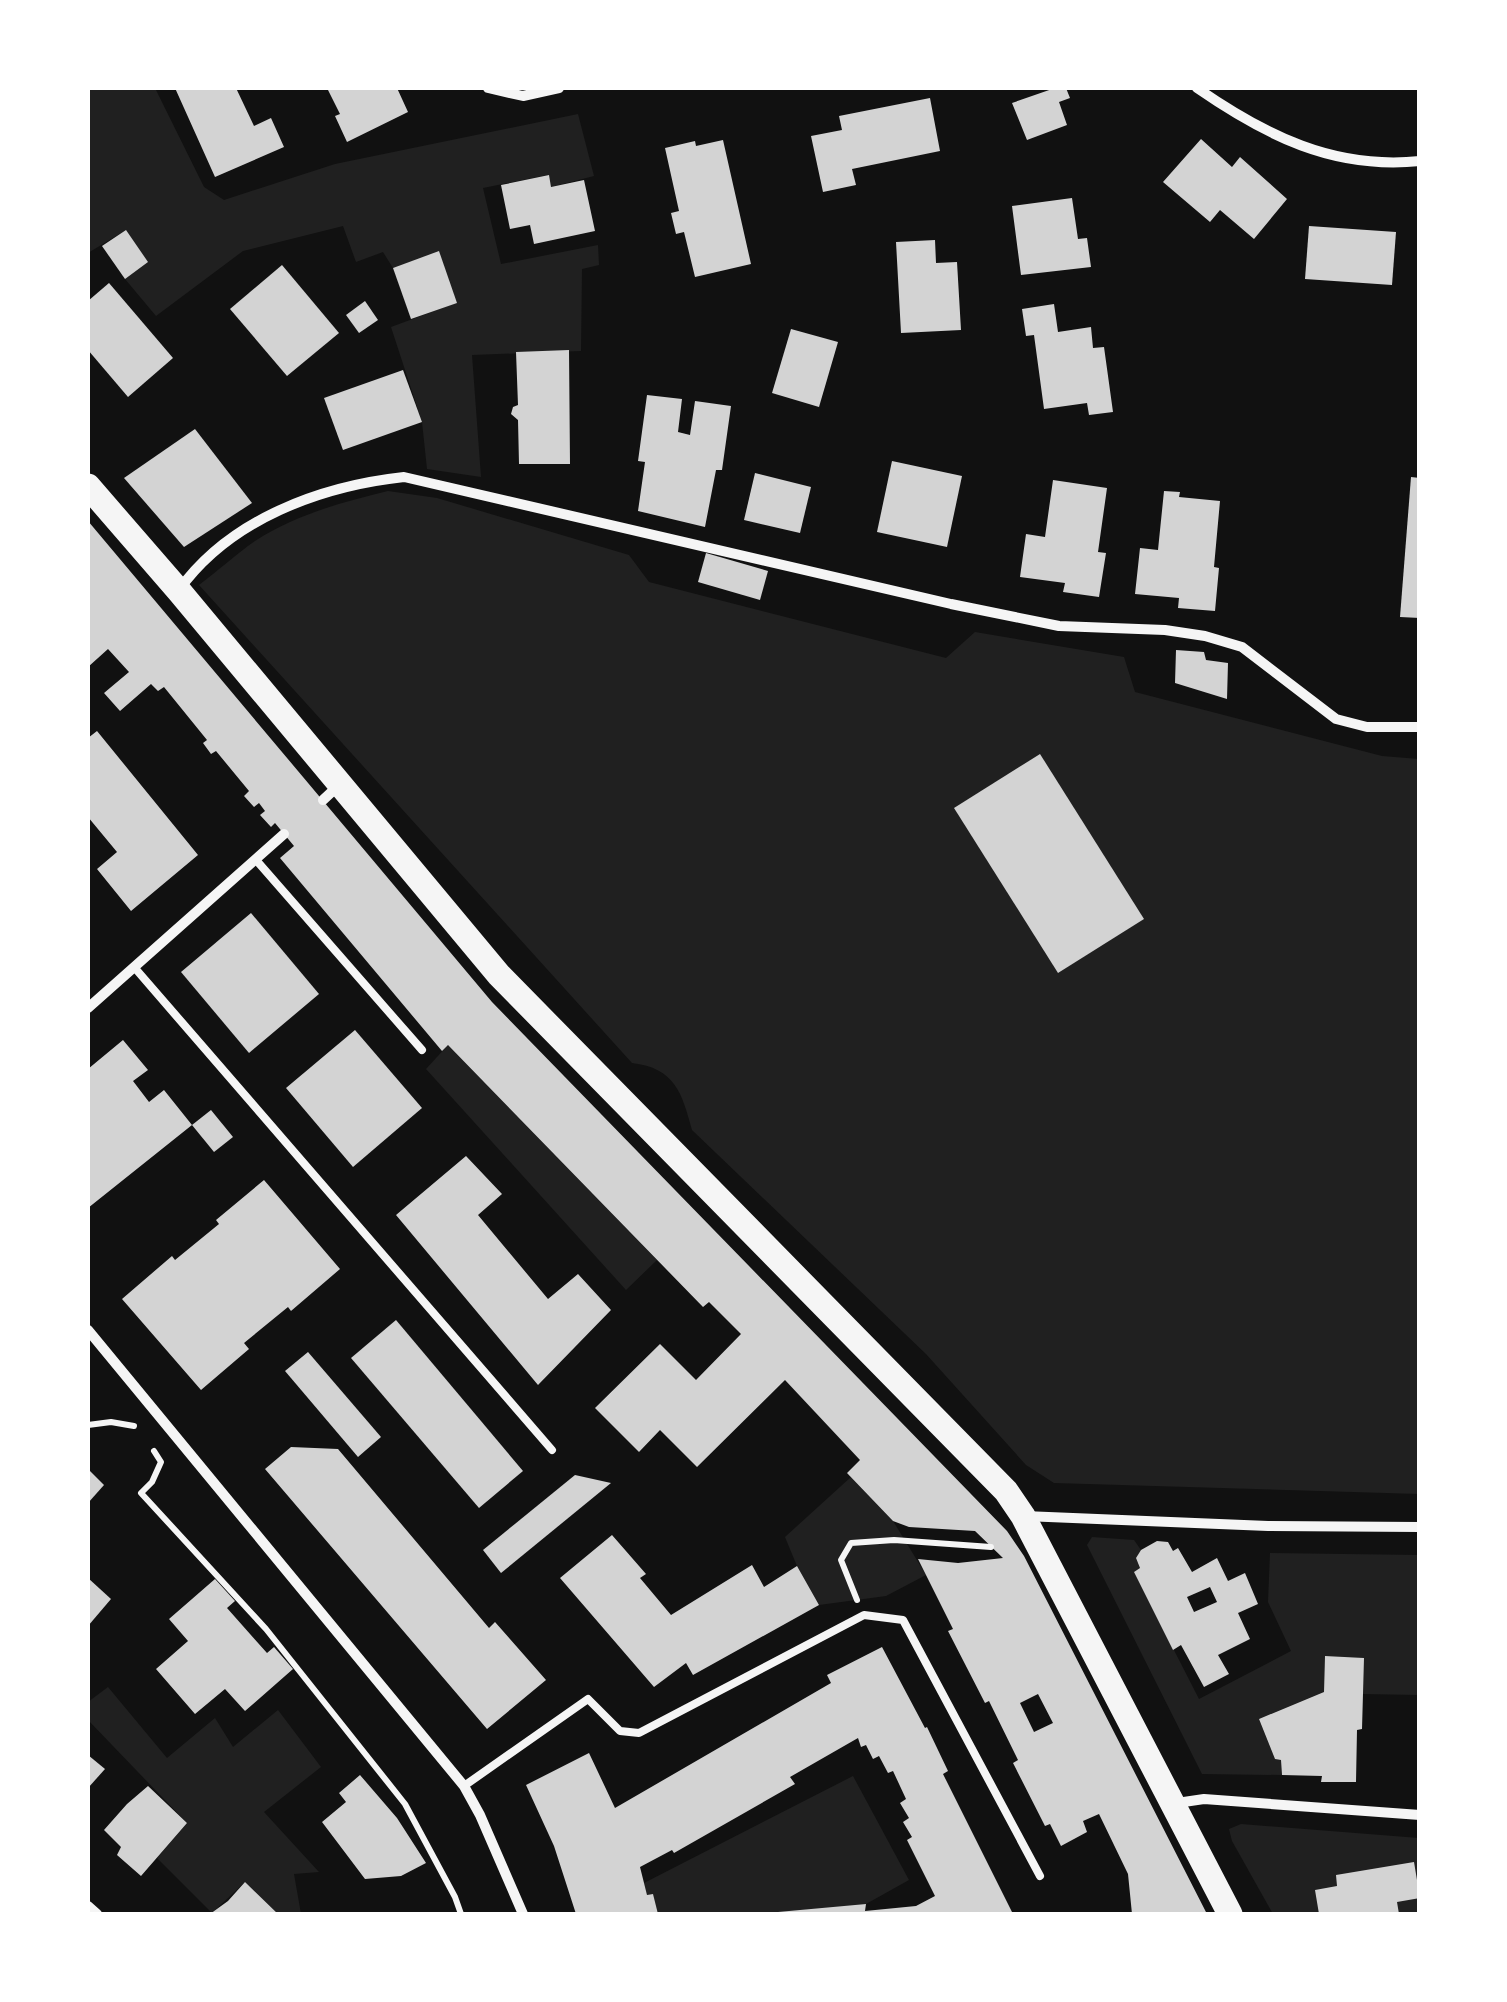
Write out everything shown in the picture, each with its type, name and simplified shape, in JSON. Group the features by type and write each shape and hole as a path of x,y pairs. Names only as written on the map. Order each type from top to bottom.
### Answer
{"main road":[{"path":"88,486 179,591 331,793 499,975 1006,1491 1023,1516 1230,1914"}],"street":[{"path":"488,88 523,96 559,88"},
{"path":"1197,88 1247,122 1291,142 1362,162 1420,161"},
{"path":"179,591 220,548 290,505 365,481 404,477 1060,626 1165,630 1205,636 1242,647 1336,719 1367,726 1420,727"},
{"path":"88,1008 284,834"},
{"path":"88,1330 464,1786 523,1914"},
{"path":"1023,1516 1268,1526 1420,1527"},
{"path":"1171,1804 1204,1800 1420,1815"},
{"path":"88,1906 97,1914"}],"lane":[{"path":"256,860 422,1050"},
{"path":"134,967 552,1450"},
{"path":"464,1786 588,1699 620,1731 640,1734 864,1616 903,1620 1040,1876"}],"path":[{"path":"88,1424 132,1423 142,1434"},
{"path":"150,1444 161,1462 152,1482 141,1493 266,1629 404,1804 461,1914"},
{"path":"864,1616 840,1560 850,1543 894,1540 991,1547"}],"shaded area":[{"path":"88,88 155,88 204,187 224,200 335,164 578,114 594,176 551,187 548,175 483,188 501,264 598,245 599,265 582,269 581,351 472,355 481,477 427,469 422,422 391,327 456,303 439,252 393,268 383,252 356,262 343,226 243,251 156,316 125,279 126,230 88,253"},
{"path":"388,491 437,498 629,555 649,582 946,658 975,632 1124,657 1135,692 1382,756 1419,759 1419,1494 1054,1483 1026,1465 926,1354 692,1130 674,1084 658,1070 632,1063 199,585 255,541 286,524"},
{"path":"448,1045 657,1260 626,1290 426,1069"},
{"path":"851,1477 893,1521 926,1575 886,1596 819,1605 785,1537"},
{"path":"1092,1537 1134,1540 1141,1550 1136,1558 1140,1568 1134,1572 1199,1699 1291,1651 1268,1602 1270,1553 1419,1555 1419,1695 1362,1694 1363,1658 1325,1656 1324,1692 1259,1719 1275,1759 1281,1760 1282,1775 1202,1774 1087,1545"},
{"path":"108,1687 167,1758 215,1718 233,1747 278,1710 321,1767 264,1812 319,1872 294,1874 301,1914 278,1914 245,1882 212,1913 157,1858 187,1823 88,1720 88,1702"},
{"path":"853,1776 909,1880 866,1904 765,1914 658,1914 653,1894 647,1895 644,1883"},
{"path":"1241,1824 1419,1838 1419,1914 1273,1914 1232,1841 1229,1829"}],"building":[{"path":"175,88 236,88 254,126 271,118 284,147 215,177"},
{"path":"327,88 397,88 408,112 347,142 335,116 340,114"},
{"path":"1066,88 1070,98 1059,102 1067,125 1027,140 1012,103"},
{"path":"930,98 940,151 852,169 856,185 823,192 811,136 842,130 839,116"},
{"path":"1201,139 1232,167 1240,157 1287,199 1254,239 1220,210 1210,222 1163,182"},
{"path":"723,140 751,264 695,277 684,232 676,234 671,213 679,211 665,148"},
{"path":"549,175 551,187 584,180 595,231 534,244 530,225 510,229 501,185"},
{"path":"1072,198 1078,239 1087,238 1091,267 1021,275 1012,206"},
{"path":"1309,226 1396,232 1392,285 1305,279"},
{"path":"126,230 148,262 125,279 102,246"},
{"path":"935,240 936,263 957,262 961,330 901,333 896,242"},
{"path":"439,251 457,303 411,319 393,268"},
{"path":"282,265 339,333 287,376 230,309"},
{"path":"109,283 173,358 128,397 88,350 88,301"},
{"path":"365,301 378,320 359,333 346,315"},
{"path":"1054,304 1058,332 1091,327 1093,348 1104,347 1113,412 1089,415 1087,403 1044,409 1034,335 1026,336 1022,309"},
{"path":"791,329 838,342 819,407 772,393"},
{"path":"569,350 570,464 519,464 518,420 511,414 518,405 516,352"},
{"path":"403,370 422,422 343,450 324,398"},
{"path":"647,395 682,399 678,432 690,435 695,401 731,406 722,470 716,470 705,527 638,511 645,462 638,461"},
{"path":"195,429 252,503 184,547 124,478"},
{"path":"892,461 962,476 947,547 877,532"},
{"path":"755,473 811,487 800,533 744,520"},
{"path":"1411,477 1420,478 1420,618 1400,617"},
{"path":"1053,480 1107,488 1098,552 1106,553 1099,597 1063,592 1065,583 1020,577 1026,534 1045,537"},
{"path":"1164,491 1180,492 1179,497 1220,501 1215,611 1178,608 1179,598 1135,594 1140,548 1158,550"},
{"path":"88,521 492,1002 1007,1531 1024,1556 1207,1914 1132,1914 1128,1874 1099,1814 1083,1821 1087,1832 1061,1846 1050,1824 1045,1826 1013,1763 1018,1760 948,1631 953,1629 918,1559 958,1563 1003,1558 975,1531 909,1527 893,1521 847,1473 860,1460 785,1380 697,1467 660,1430 639,1452 595,1408 660,1344 696,1380 741,1334 709,1302 703,1307 448,1045 442,1051 280,858 294,846 275,823 271,827 260,815 265,811 259,803 254,807 244,796 249,791 216,751 211,754 203,743 207,740 164,687 158,691 151,684 120,711 104,693 129,672 108,649 88,667","holes":["1038,1694 1053,1723 1034,1732 1020,1703"]},
{"path":"706,553 768,571 760,600 698,582"},
{"path":"1176,650 1204,652 1206,660 1228,663 1227,699 1175,683"},
{"path":"97,731 198,855 131,911 97,869 117,852 88,817 88,738"},
{"path":"1040,754 1144,919 1058,973 954,808"},
{"path":"251,913 319,994 249,1053 181,972"},
{"path":"355,1030 422,1108 353,1167 286,1088"},
{"path":"123,1040 148,1070 133,1081 149,1102 164,1090 192,1125 88,1208 88,1069"},
{"path":"211,1110 233,1137 214,1152 192,1125"},
{"path":"466,1156 502,1194 478,1215 548,1299 578,1274 611,1310 538,1385 396,1215"},
{"path":"264,1180 340,1269 291,1311 288,1307 244,1343 249,1349 201,1390 122,1299 172,1256 175,1260 219,1224 216,1220"},
{"path":"396,1320 523,1471 479,1508 351,1358"},
{"path":"308,1352 381,1437 358,1457 285,1371"},
{"path":"291,1447 338,1449 489,1628 495,1622 546,1680 487,1729 265,1469"},
{"path":"88,1469 104,1485 88,1503"},
{"path":"575,1475 611,1483 501,1573 483,1550"},
{"path":"612,1535 646,1574 640,1578 671,1615 752,1565 764,1587 797,1566 819,1605 693,1675 686,1663 654,1687 560,1578"},
{"path":"1157,1541 1168,1542 1173,1551 1178,1548 1192,1572 1217,1558 1228,1581 1245,1573 1258,1604 1238,1613 1250,1639 1218,1655 1229,1674 1204,1687 1181,1645 1173,1650 1134,1572 1140,1568 1136,1558 1141,1550","holes":["1210,1587 1217,1602 1194,1612 1187,1597"]},
{"path":"88,1578 111,1599 88,1626"},
{"path":"215,1579 235,1601 227,1608 267,1653 274,1647 293,1669 245,1711 225,1689 195,1714 156,1669 188,1641 169,1619"},
{"path":"882,1647 927,1727 948,1771 943,1774 1013,1914 778,1914 866,1904 865,1911 916,1906 935,1896 907,1840 912,1837 903,1822 909,1818 900,1803 906,1799 893,1771 888,1773 879,1756 873,1759 858,1738 790,1777 795,1784 674,1853 672,1850 640,1867 647,1895 653,1894 658,1914 576,1914 554,1846 526,1785 589,1753 615,1808 831,1683 827,1675"},
{"path":"1325,1656 1364,1658 1356,1782 1321,1782 1322,1776 1282,1775 1281,1760 1275,1759 1259,1719 1324,1692"},
{"path":"88,1755 105,1769 88,1788"},
{"path":"360,1775 397,1818 426,1863 401,1876 365,1879 322,1822 346,1802 339,1793"},
{"path":"148,1786 187,1823 141,1876 117,1855 121,1847 104,1830"},
{"path":"1414,1862 1420,1898 1397,1902 1399,1914 1319,1914 1315,1890 1337,1886 1336,1875"},
{"path":"245,1882 278,1914 210,1914 228,1901"}]}
